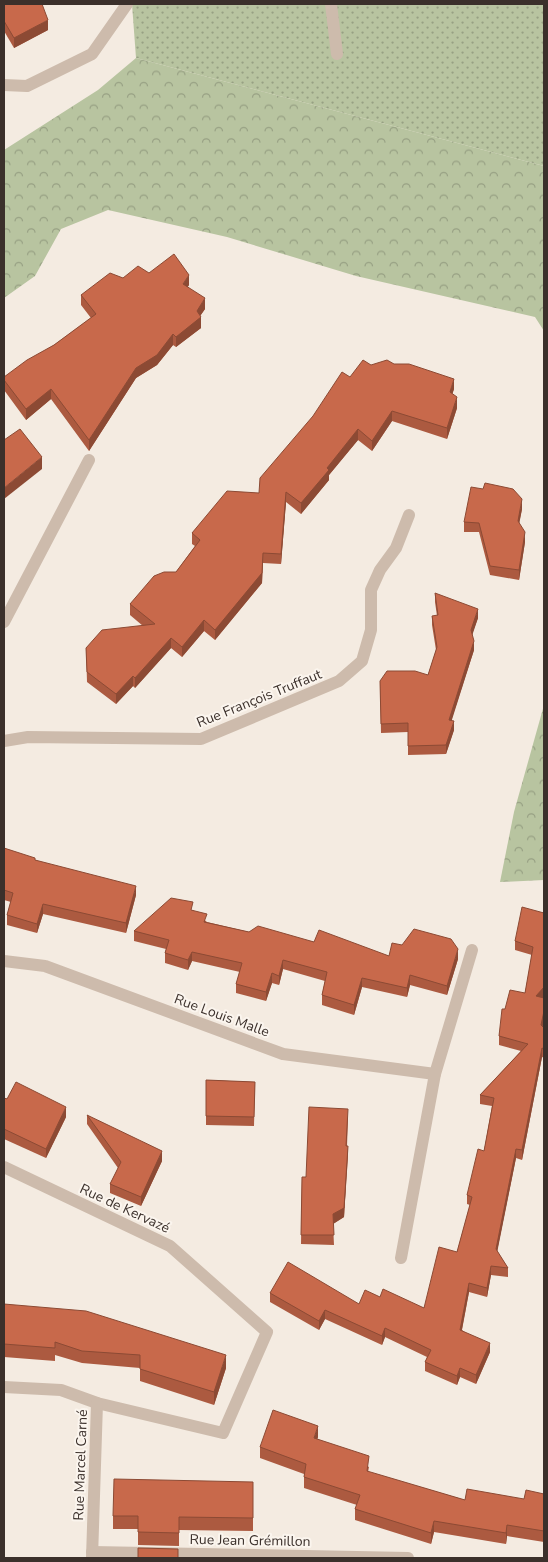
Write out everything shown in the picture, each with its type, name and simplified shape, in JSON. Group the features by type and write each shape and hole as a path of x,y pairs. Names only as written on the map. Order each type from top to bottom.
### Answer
{"street":[{"path":"4,85 27,86 92,54 127,4"},
{"path":"331,4 337,54"},
{"path":"4,622 89,460"},
{"name":"Rue François Truffaut","path":"4,741 28,736 201,739 339,681 362,660 372,630 372,590 380,570 396,548 409,515"},
{"path":"401,1258 435,1074 472,950"},
{"name":"Rue Louis Malle","path":"4,961 46,966 283,1054 435,1074"},
{"name":"Rue de Kervazé","path":"4,1167 170,1246 267,1332"},
{"name":"Rue Marcel Carné","path":"92,1555 96,1403 223,1434 267,1332"},
{"path":"4,1387 61,1390 96,1403"},
{"name":"Rue Jean Grémillon","path":"92,1555 408,1558"}],"green space":[{"path":"132,4 544,4 544,166 136,58"},
{"path":"136,58 544,166 544,331 535,317 356,276 227,237 108,210 61,229 35,276 4,298 4,150 98,90"},
{"path":"544,705 544,880 500,882 514,812"}],"building":[{"path":"4,4 42,4 48,20 14,38 4,21"},
{"path":"174,254 189,275 183,284 205,298 197,311 201,317 176,337 173,334 157,355 136,368 89,440 51,389 26,409 4,380 4,377 27,360 54,345 96,314 81,295 110,273 123,278 138,266 149,273"},
{"path":"363,360 371,365 387,360 394,364 409,364 454,379 450,392 457,397 447,428 392,411 372,441 358,429 327,468 329,470 301,503 286,492 281,554 263,553 262,573 215,630 204,620 182,647 171,638 135,678 133,676 116,694 87,672 86,648 102,630 155,624 130,604 154,576 164,572 176,572 200,540 192,533 227,491 259,493 260,478 313,416 342,372 350,377"},
{"path":"20,429 42,457 4,488 4,440"},
{"path":"485,483 513,489 522,499 518,521 525,532 519,570 490,566 479,523 464,522 471,487 483,489"},
{"path":"435,593 478,609 471,630 474,641 449,720 454,721 446,745 408,746 408,723 381,724 380,681 387,671 415,671 428,675 437,647 432,616 438,615"},
{"path":"4,848 35,858 35,860 136,886 126,923 43,904 37,924 7,915 13,893 4,890"},
{"path":"171,898 193,902 191,910 207,914 204,922 249,932 258,926 314,942 319,930 389,956 392,943 402,945 414,929 451,939 458,949 447,986 410,975 407,988 362,978 354,1005 322,995 327,972 283,960 279,976 272,973 266,992 236,984 242,963 192,952 188,960 165,953 169,940 134,931"},
{"path":"522,907 544,913 544,987 536,996 544,998 541,1025 544,1028 544,1049 542,1048 522,1150 516,1149 496,1249 508,1268 491,1266 487,1288 469,1283 460,1330 490,1343 476,1375 460,1368 457,1376 425,1362 431,1350 385,1328 382,1336 325,1310 319,1321 270,1293 288,1262 359,1304 365,1290 380,1297 383,1289 424,1308 439,1247 457,1252 472,1197 467,1195 478,1149 484,1151 494,1098 480,1095 528,1044 499,1036 502,1009 505,1009 510,990 525,993 533,947 515,941"},
{"path":"206,1080 255,1082 254,1117 206,1116"},
{"path":"16,1082 66,1107 46,1149 4,1129 4,1098 7,1099"},
{"path":"309,1107 348,1109 344,1208 333,1214 334,1235 301,1235 302,1177 306,1177"},
{"path":"87,1115 162,1151 141,1197 110,1184 121,1162"},
{"path":"4,1304 86,1311 226,1355 214,1392 140,1369 140,1355 82,1351 55,1342 55,1348 4,1344"},
{"path":"273,1410 318,1426 314,1438 369,1456 367,1471 465,1500 467,1489 524,1499 526,1490 544,1494 544,1531 507,1525 506,1533 434,1521 431,1533 355,1509 360,1495 304,1477 306,1464 260,1447"},
{"path":"114,1479 253,1482 253,1518 179,1517 179,1533 138,1532 138,1516 113,1516"},
{"path":"138,1548 178,1549 178,1558 138,1558"}]}
